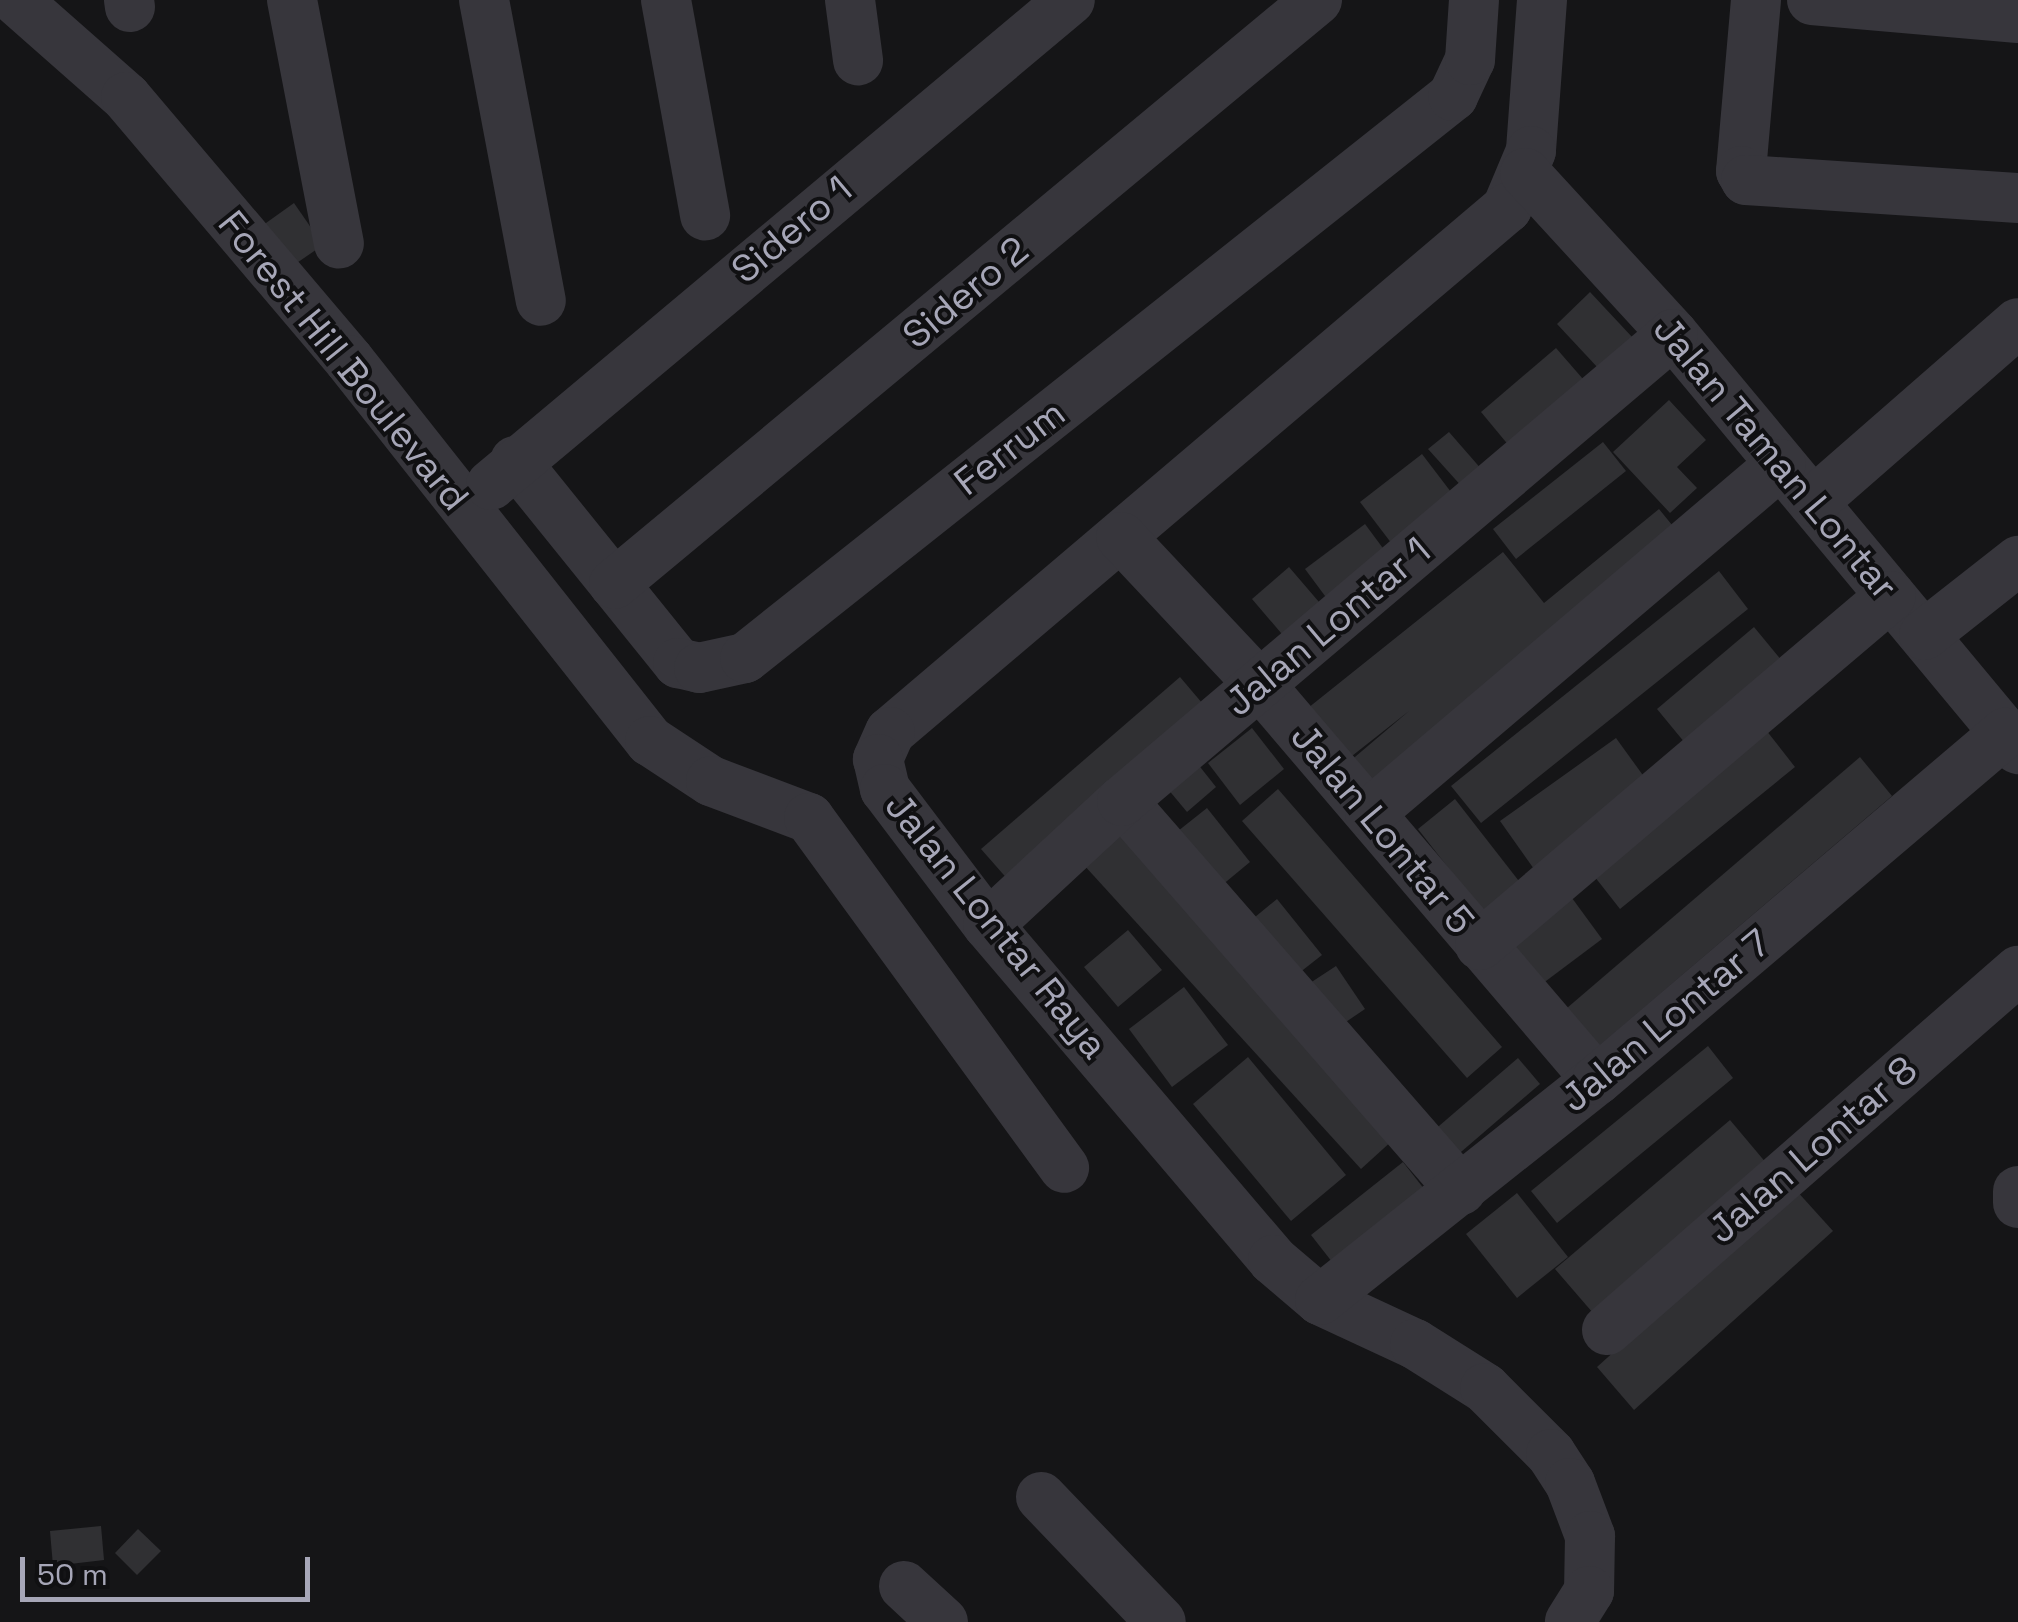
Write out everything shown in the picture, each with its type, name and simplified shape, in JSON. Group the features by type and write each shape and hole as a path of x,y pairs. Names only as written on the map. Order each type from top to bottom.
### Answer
{"street":[{"name":"Forest Hill Boulevard","path":"16,0 126,97 348,360 464,513 650,741 712,781 810,818 1064,1168"},
{"path":"292,0 339,244"},
{"path":"484,0 541,301"},
{"path":"666,0 705,215"},
{"path":"850,0 858,60"},
{"name":"Sidero 1","path":"464,513 515,461 1070,0"},
{"name":"Sidero 2","path":"614,584 1316,0"},
{"name":"Ferrum","path":"515,461 678,662 699,668 746,658 1453,96 1470,60 1474,0"},
{"name":"Jalan Lontar Raya","path":"1542,0 1526,172 1485,232 1121,537 882,744 885,789 988,925 1274,1260 1320,1300 1446,1360 1507,1406 1551,1454 1570,1483 1590,1536 1589,1592 1570,1622"},
{"path":"1756,0 1741,171 1746,180 2018,198"},
{"path":"1812,0 2018,18"},
{"name":"Jalan Taman Lontar","path":"1526,172 1674,334 2012,741"},
{"path":"1813,502 2018,324"},
{"name":"Jalan Lontar 1","path":"988,925 1122,801 1674,334"},
{"path":"1370,813 1781,464"},
{"name":"Jalan Lontar 5","path":"1121,537 1260,686 1597,1080"},
{"path":"1924,635 2018,561"},
{"path":"1480,945 1891,596"},
{"name":"Jalan Lontar 7","path":"1320,1300 1461,1190 2012,741"},
{"path":"1122,801 1461,1190"},
{"name":"Jalan Lontar 8","path":"1607,1330 2018,971"},
{"path":"2018,1191 2018,1203"},
{"path":"1041,1497 1161,1622"},
{"path":"904,1586 943,1622"}],"building":[{"path":"294,203 323,245 288,269 259,228"},
{"path":"1590,292 1633,338 1599,369 1557,324"},
{"path":"1556,348 1596,394 1520,459 1481,412"},
{"path":"1669,400 1706,440 1677,467 1697,488 1670,513 1613,452"},
{"path":"1449,432 1483,471 1464,489 1428,449"},
{"path":"1603,442 1626,471 1516,559 1493,529"},
{"path":"1422,454 1454,496 1392,544 1360,502"},
{"path":"1659,509 1681,536 1363,795 1342,768 1409,711 1338,767 1298,716 1503,552 1544,603"},
{"path":"1365,524 1388,555 1328,600 1305,569"},
{"path":"1289,567 1325,609 1287,640 1252,599"},
{"path":"1719,571 1748,609 1481,823 1451,786"},
{"path":"1754,627 1782,661 1685,743 1657,709"},
{"path":"1180,677 1208,710 1010,882 981,849"},
{"path":"1252,728 1284,769 1240,805 1208,763"},
{"path":"1766,730 1795,767 1620,909 1591,872"},
{"path":"1616,738 1650,785 1534,869 1500,821"},
{"path":"1860,757 1892,796 1592,1052 1560,1014"},
{"path":"1197,763 1216,787 1187,812 1167,788"},
{"path":"1278,789 1502,1047 1467,1078 1242,821"},
{"path":"1455,799 1522,885 1485,915 1418,829"},
{"path":"1207,808 1250,862 1221,886 1178,831"},
{"path":"1127,823 1405,1129 1361,1169 1083,864"},
{"path":"1572,898 1602,939 1534,990 1504,950"},
{"path":"1277,899 1322,955 1294,977 1249,922"},
{"path":"1128,930 1162,970 1118,1007 1084,967"},
{"path":"1336,966 1365,1009 1337,1028 1307,985"},
{"path":"1184,987 1228,1045 1172,1087 1129,1029"},
{"path":"1708,1046 1733,1078 1557,1223 1531,1191"},
{"path":"1248,1057 1346,1175 1291,1221 1193,1104"},
{"path":"1518,1058 1540,1084 1454,1158 1432,1132"},
{"path":"1730,1120 1767,1164 1593,1313 1555,1269"},
{"path":"1403,1162 1428,1194 1336,1267 1311,1235"},
{"path":"1795,1189 1833,1231 1634,1410 1597,1367"},
{"path":"1517,1193 1568,1257 1517,1298 1466,1234"},
{"path":"101,1526 104,1560 53,1566 50,1531"},
{"path":"138,1529 161,1551 137,1575 115,1553"}]}
